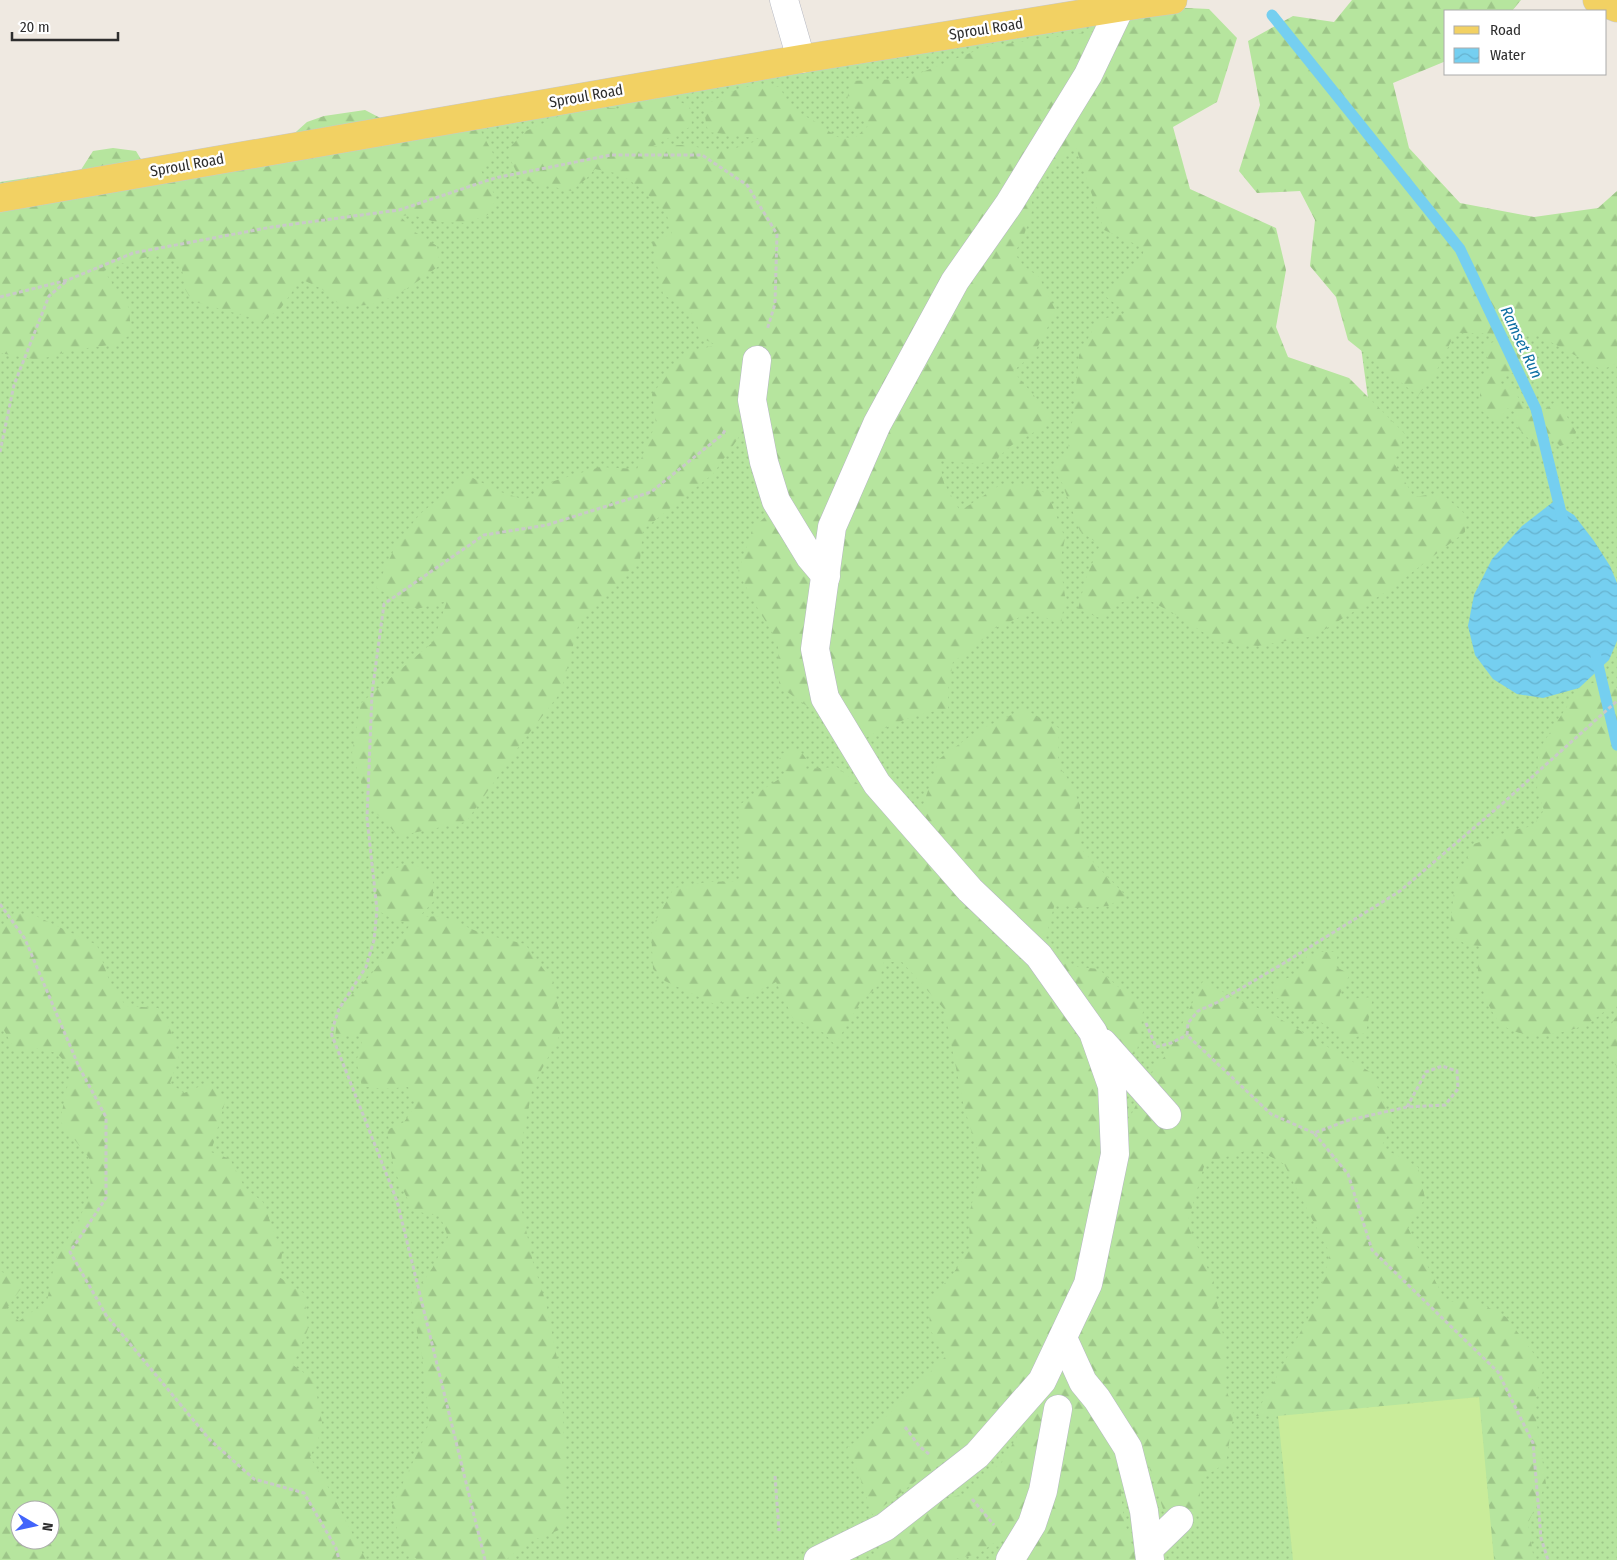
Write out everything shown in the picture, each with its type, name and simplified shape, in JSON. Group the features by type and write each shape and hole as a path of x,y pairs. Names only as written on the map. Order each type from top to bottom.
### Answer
{"main road":[{"name":"Sproul Road","path":"0,198 801,59 1173,0"},
{"path":"1597,0 1617,8"}],"street":[{"path":"784,0 801,59"},
{"path":"1120,8 1088,75 1008,204 955,281 877,424 832,527 815,649 825,698 876,784 970,890 1039,956 1093,1032 1167,1115"},
{"path":"757,360 752,400 764,462 776,501 810,557 826,576"},
{"path":"818,1560 884,1527 977,1455 1042,1381 1088,1284 1115,1154 1112,1086 1093,1032"},
{"path":"1063,1338 1083,1382 1098,1399 1128,1448 1144,1511 1150,1554"},
{"path":"1010,1560 1032,1524 1038,1508 1043,1491 1058,1409 1048,1396 1042,1381"},
{"path":"1058,1409 1074,1406 1083,1382"},
{"path":"1150,1554 1179,1520"}],"path":[{"path":"0,297 68,280 133,253 272,227 399,210 495,178 611,156 702,155 747,185 777,234 775,304 757,360"},
{"path":"0,452 14,385 49,296 68,280"},
{"path":"485,1560 397,1201 331,1033 339,1009 366,967 374,940 377,910 367,818 372,693 384,604 484,535 547,525 651,492 723,434 727,425"},
{"path":"1187,1035 1188,1023 1198,1011 1218,1002 1284,963 1400,891 1617,701"},
{"path":"0,904 25,939 79,1067 106,1117 106,1198 70,1252 106,1315 210,1440 254,1480 304,1493 336,1548 338,1560"},
{"path":"1146,1023 1156,1046 1187,1035"},
{"path":"1187,1035 1271,1114 1314,1133 1348,1174 1372,1250 1498,1372 1532,1443 1542,1538 1548,1560"},
{"path":"1314,1133 1349,1120 1408,1107 1445,1105 1458,1089 1458,1071 1442,1066 1426,1072 1408,1107"},
{"path":"905,1427 920,1446 934,1458"},
{"path":"775,1476 779,1530"},
{"path":"967,1493 998,1529"}],"green space":[{"path":"1352,0 1521,0 1513,10 1444,10 1444,62 1393,83 1409,148 1460,203 1534,217 1598,208 1617,191 1617,363 1602,370 1536,334 1455,333 1438,368 1418,396 1348,340 1336,297 1310,266 1315,220 1300,191 1257,193 1239,171 1260,105 1248,41 1293,16 1334,22"},
{"path":"1166,7 1209,9 1237,38 1217,102 1173,127 1190,189 1276,228 1286,270 1276,327 1288,357 1349,378 1405,434 1394,463 1414,497 1441,493 1465,514 1465,532 1389,590 1314,636 1258,646 1218,642 1175,614 1139,595 1116,605 1102,619 1078,609 1086,578 1100,545 1080,531 1062,483 1053,469 1068,450 1079,355 1098,320 1127,313 1105,296 1142,259 1144,248 1104,230 1075,145 1049,171 1030,194 1033,208 1022,241 1014,253 1024,266 1039,277 1056,311 1034,354 1013,371 1055,420 1012,445 994,461 975,464 939,460 944,483 960,511 1000,485 1029,486 1048,494 1065,538 1060,563 1065,596 1061,626 1034,611 995,628 974,647 953,662 948,690 948,709 902,720 860,741 786,691 779,683 778,642 738,572 753,528 788,496 760,401 737,440 713,474 643,530 640,560 580,619 561,692 520,745 466,822 398,836 368,804 352,753 361,703 433,642 447,601 417,609 376,588 397,543 420,514 467,475 498,491 525,500 554,481 600,467 637,469 656,423 652,394 685,353 716,345 700,337 695,316 663,294 652,242 672,234 666,212 642,189 620,174 595,169 571,191 520,179 506,151 526,131 562,115 591,107 624,109 630,100 665,94 690,107 692,126 653,146 681,145 727,151 762,139 708,132 703,107 731,92 757,86 780,87 790,108 816,122 837,137 855,138 870,124 847,101 850,81 905,79 985,47 1092,32"},
{"path":"1120,8 1214,434 1370,413 1348,252 1617,219 1617,1560 0,1560 0,182"},
{"path":"365,110 413,135 478,126 495,157 480,169 496,197 490,214 466,223 435,222 413,215 400,216 415,232 437,246 440,265 415,283 378,303 340,305 322,289 301,279 281,308 263,321 192,301 185,289 181,263 155,255 120,264 104,271 129,308 131,334 117,344 73,350 38,360 0,353 0,204 68,190 93,151 113,148 136,151 142,161 267,158 307,122 324,116"},
{"path":"1511,339 1521,349 1524,357 1525,372 1504,374 1497,384 1512,386 1533,418 1559,399 1576,432 1573,442 1560,446 1547,433 1543,435 1539,452 1531,450 1530,440 1516,426 1516,413 1508,408 1499,420 1491,419 1482,411 1480,383 1491,366 1483,347 1493,342"},
{"path":"1601,680 1613,685 1617,689 1617,1005 1588,1023 1569,1031 1546,1035 1523,1034 1512,1031 1501,1024 1488,1004 1478,967 1482,946 1467,945 1449,934 1455,884 1474,844 1513,830 1533,826 1544,810 1537,791 1538,751 1579,688"},
{"path":"1024,709 1059,728 1058,765 1070,782 1080,805 1079,847 1126,896 1108,906 1076,908 1055,903 1044,944 1061,959 1078,967 1099,969 1117,986 1144,1005 1137,1052 1093,1080 1127,1123 1155,1067 1168,1053 1203,981 1236,999 1270,1013 1372,1073 1393,1126 1381,1147 1418,1167 1425,1198 1408,1228 1446,1302 1474,1300 1506,1317 1544,1367 1534,1405 1546,1484 1528,1523 1534,1560 1494,1560 1479,1397 1278,1416 1253,1416 1267,1395 1318,1299 1330,1254 1284,1164 1255,1148 1205,1163 1187,1224 1213,1280 1226,1351 1224,1384 1234,1411 1226,1463 1199,1480 1201,1514 1168,1524 1144,1451 1121,1494 1124,1520 1136,1560 1023,1560 1004,1536 978,1554 950,1560 873,1560 884,1541 935,1502 967,1493 1002,1462 1025,1423 1023,1389 973,1443 924,1475 872,1515 859,1474 847,1448 885,1418 947,1355 930,1330 929,1301 952,1275 970,1249 969,1214 982,1166 964,1107 944,1009 902,962 884,962 878,986 861,1001 835,1045 824,1033 793,1018 776,982 743,999 714,1004 665,981 653,969 651,929 674,888 707,882 741,881 739,805 790,772 782,771 778,764 781,754 792,750 802,753 807,760 805,769 837,767 885,806 923,805 939,759 977,731"},
{"path":"407,864 422,867 433,879 433,902 419,917 442,916 483,934 525,944 553,982 563,1029 533,1086 522,1140 520,1202 533,1262 546,1303 562,1383 565,1471 564,1528 526,1543 506,1560 418,1560 401,1547 392,1506 422,1443 429,1422 422,1357 411,1300 433,1267 448,1237 440,1216 413,1211 394,1170 387,1130 404,1122 416,1105 408,1087 383,1089 362,1086 356,1060 363,1047 359,1033 335,1037 339,1009 372,973 411,924 394,920 377,910 375,886 389,871"},
{"path":"18,913 36,916 97,945 110,983 126,1006 158,1008 170,1029 179,1058 170,1083 184,1093 210,1082 225,1102 211,1152 230,1159 245,1188 263,1202 282,1254 279,1277 304,1293 308,1329 293,1365 314,1380 323,1428 310,1457 331,1492 366,1560 0,1560 0,1271 11,1276 22,1287 5,1311 19,1321 47,1301 55,1260 78,1222 91,1191 89,1158 60,1121 71,1069 57,1053 34,1048 16,1052 0,1023 0,928"},
{"path":"1320,952 1338,952 1336,967 1350,974 1339,1000 1373,997 1366,1032 1347,1042 1319,1021 1306,1024 1285,997 1274,999 1272,986 1284,979 1300,974 1307,956"},
{"path":"1617,1016 1617,1067 1613,1061 1608,1041 1610,1027"},
{"path":"1479,1397 1494,1560 1293,1560 1278,1416"}],"water":[{"path":"1553,502 1574,515 1610,566 1617,583 1617,641 1609,660 1579,688 1543,698 1517,694 1493,679 1475,655 1468,626 1474,595 1492,559 1522,526"}],"waterway":[{"name":"Ramset Run","path":"1272,15 1460,249 1536,409 1563,521"},
{"name":"Ramset Run","path":"1596,656 1617,745"}]}
